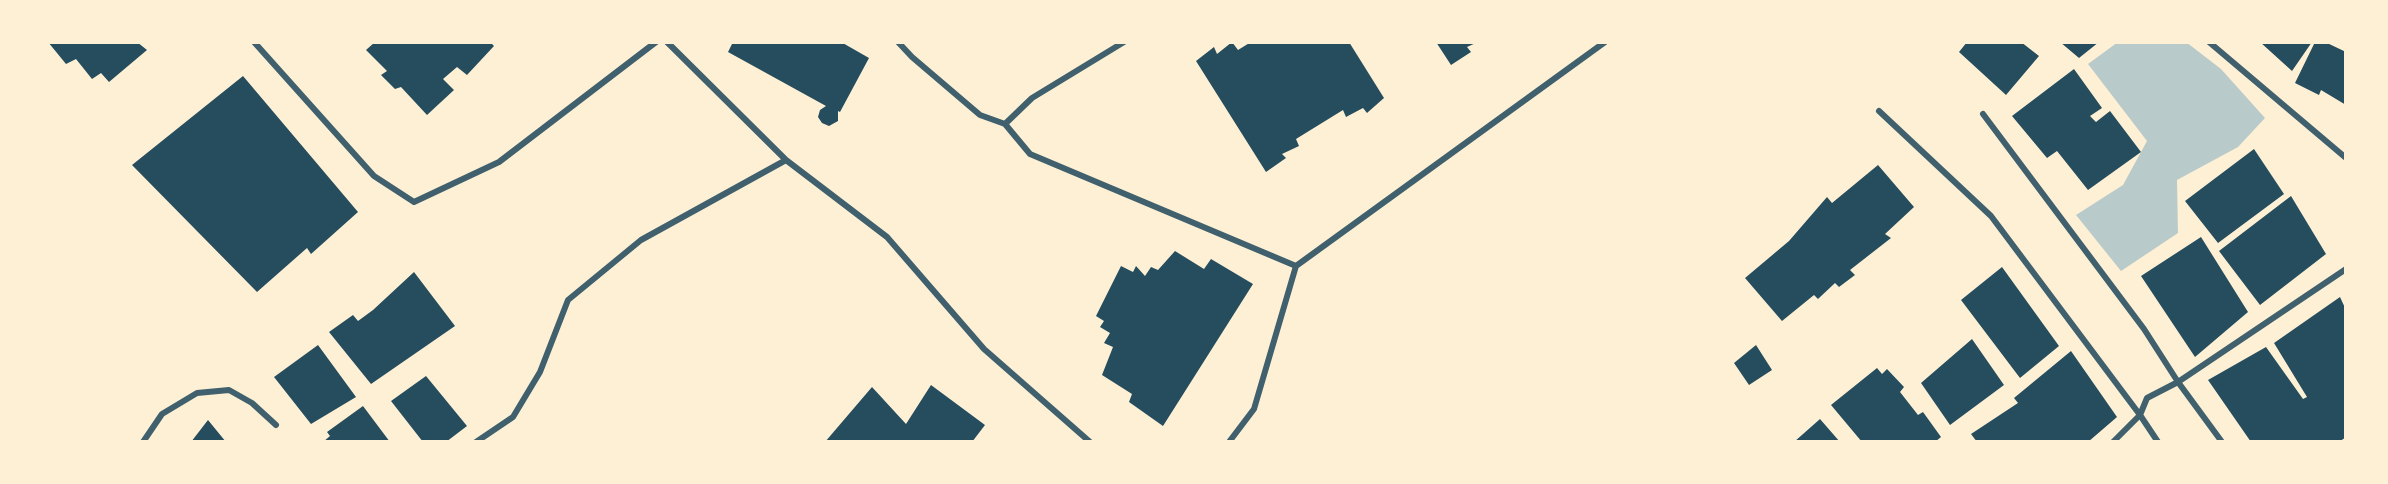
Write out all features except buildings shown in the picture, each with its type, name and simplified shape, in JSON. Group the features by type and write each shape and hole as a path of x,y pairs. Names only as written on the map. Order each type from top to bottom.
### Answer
{"street":[{"path":"254,42 374,176 414,202 499,162 656,42"},
{"path":"667,42 786,160 887,237 984,350 1090,442"},
{"path":"898,42 912,57 980,115 1005,124 1030,154 1296,266"},
{"path":"1005,124 1032,98 1124,42"},
{"path":"1229,442 1254,409 1296,266 1605,42"},
{"path":"2209,42 2346,158"},
{"path":"1878,111 1991,216 2158,442"},
{"path":"1983,114 2144,329 2178,382 2222,442"},
{"path":"476,442 513,417 540,372 568,300 641,240 786,160"},
{"path":"2113,442 2140,415 2147,398 2178,382 2346,269"},
{"path":"143,442 162,414 197,393 229,390 252,403 276,425"}],"shaded area":[{"path":"2118,42 2186,42 2221,69 2265,118 2238,147 2177,180 2178,233 2121,271 2076,215 2123,185 2147,141 2088,64"}]}
